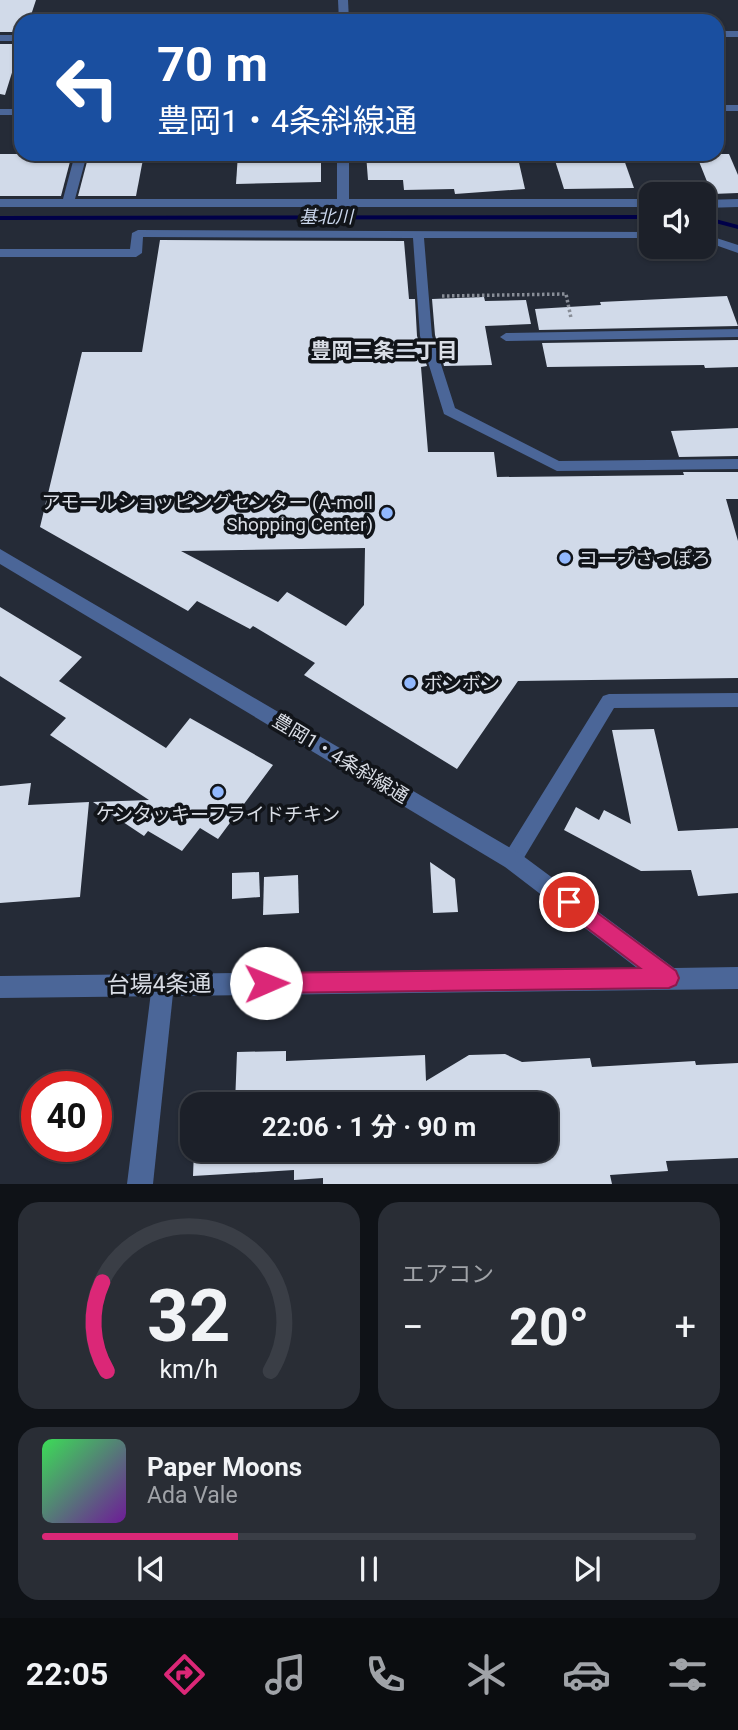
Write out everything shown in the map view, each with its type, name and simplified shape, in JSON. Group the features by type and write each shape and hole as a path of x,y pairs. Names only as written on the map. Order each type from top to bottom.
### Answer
{"street":[{"path":"68,203 79,161"},
{"path":"343,161 343,202"},
{"path":"0,203 639,204"},
{"path":"716,204 738,203"},
{"name":"豊岡1・4条斜線通","path":"0,556 512,860 669,978"},
{"name":"台場4条通","path":"0,987 738,978"},
{"path":"140,1184 163,984"}],"lane":[{"path":"0,253 136,253 138,233 639,234"},
{"path":"418,233 426,337 449,411 557,466 738,464"},
{"path":"716,241 738,249"},
{"path":"506,337 738,333"},
{"path":"512,860 609,701 738,700"}],"path":[{"path":"424,297 566,294 575,336"}],"building":[{"path":"0,0 36,0 31,14 14,14 14,32 0,32"},
{"path":"0,44 14,44 14,66 5,95 0,94"},
{"path":"0,154 14,154 14,161 70,161 61,196 0,196"},
{"path":"724,154 729,154 738,175 738,193 716,194 716,182 707,182 699,161 724,161"},
{"path":"87,161 143,161 136,196 78,196"},
{"path":"238,161 321,161 321,182 236,184"},
{"path":"367,161 519,161 525,189 455,194 454,189 404,190 403,180 368,180"},
{"path":"555,161 624,161 634,188 564,189"},
{"name":"アモールショッピングセンター (A-moll Shopping Center)","path":"160,240 404,241 409,299 415,299 417,336 427,366 421,367 428,452 494,452 497,477 738,472 738,499 726,499 738,541 738,678 518,681 457,769 304,675 315,663 253,626 250,629 197,601 188,611 40,527 82,352 142,352","holes":["365,548 364,605 346,626 287,592 278,602 181,551"]},
{"path":"727,296 738,326 539,330 535,309 601,305 600,302"},
{"path":"484,297 485,301 526,300 531,324 485,326 492,365 444,366 435,335 432,299"},
{"path":"738,340 738,367 705,368 704,365 547,367 542,343"},
{"path":"738,428 738,456 679,457 671,431"},
{"path":"0,607 82,657 59,681 166,748 190,718 273,765 218,839 200,828 182,851 148,831 144,836 93,802 149,800 50,735 66,718 0,676"},
{"path":"654,729 678,831 738,828 738,893 698,896 691,870 641,871 564,830 576,807 599,820 604,810 631,824 612,730"},
{"path":"31,783 28,805 89,802 80,897 0,903 0,786"},
{"path":"430,862 455,879 458,912 433,913"},
{"path":"259,872 260,897 232,899 232,873"},
{"path":"298,875 299,913 263,915 264,877"},
{"path":"286,1051 286,1061 425,1055 426,1081 469,1055 505,1054 522,1062 590,1058 592,1067 695,1061 696,1065 738,1063 738,1158 666,1161 668,1171 610,1175 612,1184 323,1184 323,1178 294,1180 294,1170 193,1176 194,1162 558,1162 558,1092 235,1092 237,1052"}],"waterway":[{"name":"基北川","path":"0,218 639,217"},
{"name":"基北川","path":"716,221 738,227"}],"place":[{"name":"アモールショッピングセンター (A-moll Shopping Center)","path":"387,513"},
{"name":"コープさっぽろ","path":"565,558"},
{"name":"ボンボン","path":"410,683"},
{"name":"ケンタッキーフライドチキン","path":"218,792"}],"district":[{"name":"豊岡三条二丁目","path":"384,351"}],"route":[{"path":"266,983 669,978 569,902"}]}
